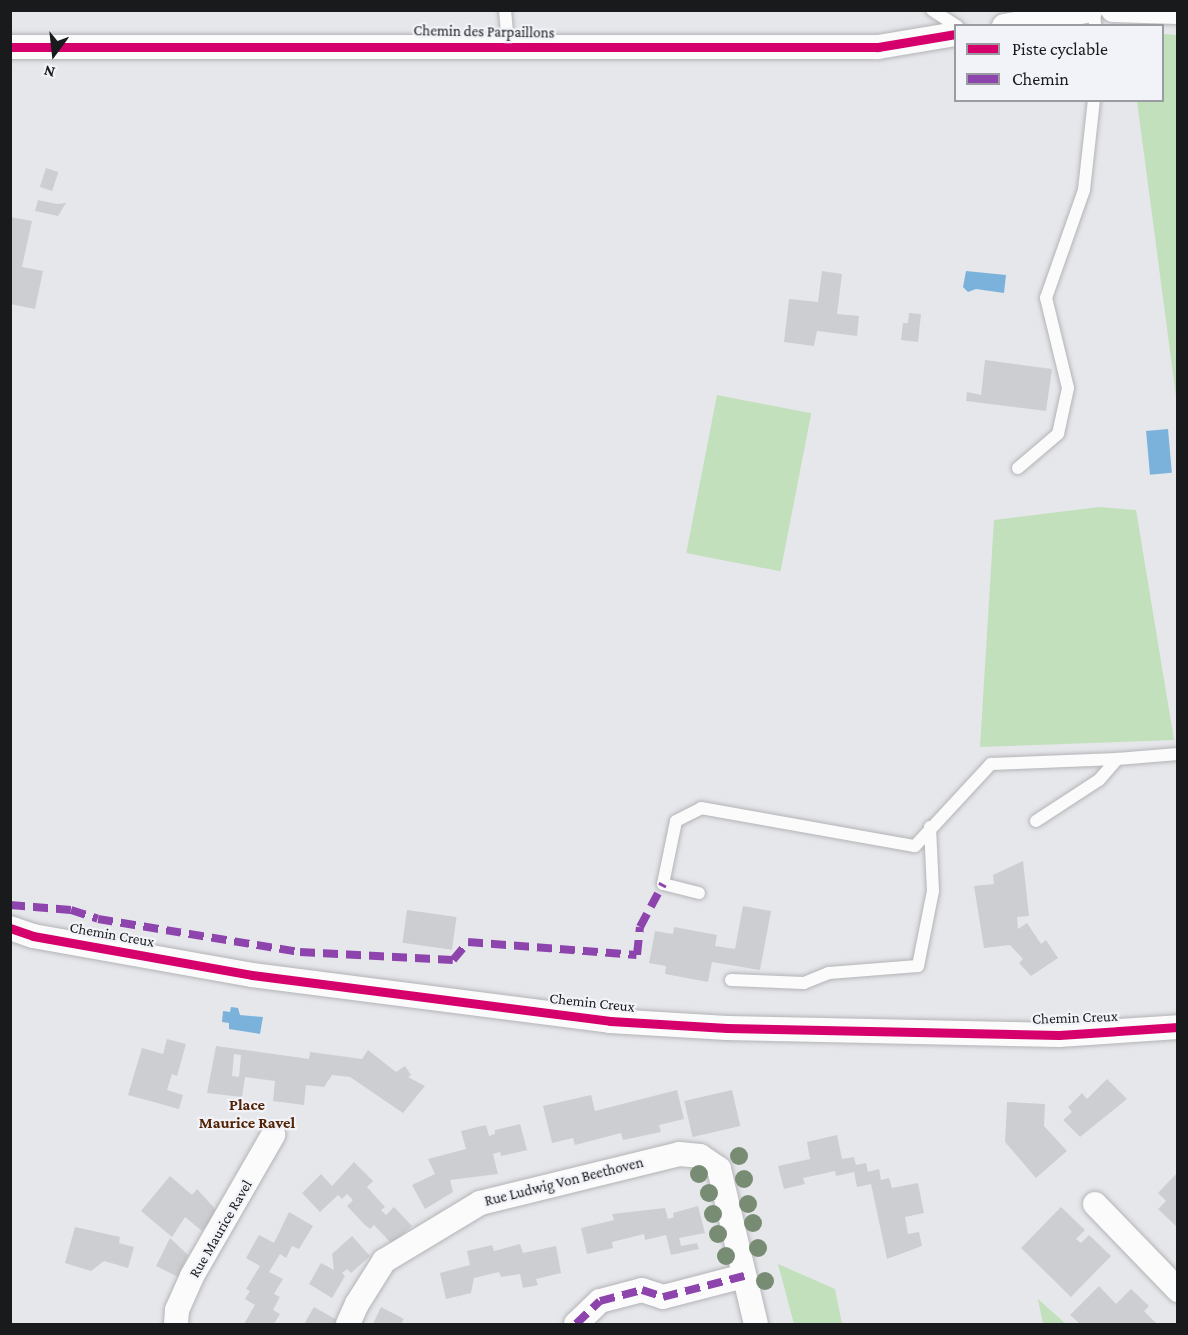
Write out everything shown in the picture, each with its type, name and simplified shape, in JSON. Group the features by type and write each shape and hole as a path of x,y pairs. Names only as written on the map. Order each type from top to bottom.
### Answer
{"street":[{"path":"1015,24 1092,10"},
{"path":"1113,10 1178,12"},
{"name":"Chemin des Parpaillons","path":"10,47 879,47 954,34"},
{"name":"Chemin Creux","path":"10,928 33,936 252,975 610,1021 727,1028 1059,1035 1178,1027"},
{"name":"Rue Maurice Ravel","path":"176,1324 177,1310 192,1276 273,1135"},
{"name":"Rue Ludwig Von Beethoven","path":"348,1324 357,1304 384,1261 480,1203 679,1154 700,1156 719,1169 756,1324"},
{"path":"1095,1204 1178,1290"},
{"path":"576,1324 600,1301 642,1290 663,1297 744,1276"}],"lane":[{"path":"505,10 508,48"},
{"path":"932,10 954,24"},
{"path":"1018,468 1058,434 1068,388 1046,298 1084,190 1094,102"},
{"path":"699,893 663,884 676,821 701,808 915,846 930,827 991,764 1178,754"},
{"path":"1036,821 1099,780 1117,759"},
{"path":"731,980 804,983 829,973 918,966 933,891 930,827"}],"green space":[{"path":"1164,34 1178,35 1177,404 1137,102 1164,102"},
{"path":"717,395 811,413 781,571 686,553"},
{"path":"1099,507 1136,510 1174,740 980,747 994,520"},
{"path":"778,1264 835,1289 842,1324 794,1324"},
{"path":"1038,1299 1066,1324 1043,1324"}],"water":[{"path":"966,271 1006,275 1004,293 976,289 968,292 963,287"},
{"path":"1168,429 1172,473 1150,475 1146,431"},
{"path":"231,1007 238,1008 240,1015 263,1017 260,1034 229,1029 229,1023 222,1022 223,1011 230,1012"}],"building":[{"path":"46,168 58,172 52,191 40,187"},
{"path":"38,200 57,204 66,203 58,216 35,211"},
{"path":"10,217 32,221 22,267 43,271 35,309 10,304"},
{"path":"822,271 842,274 837,314 859,316 857,336 817,331 814,346 784,342 789,299 818,302"},
{"path":"909,313 921,314 918,342 901,340 903,323 908,323"},
{"path":"985,360 1052,369 1046,411 966,401 967,392 981,395"},
{"path":"1023,861 1029,916 1017,917 1018,929 1027,923 1041,944 1046,940 1058,958 1031,976 1019,963 1023,959 1010,945 984,948 974,886 994,884 993,875"},
{"path":"743,906 771,911 760,970 712,962 708,982 665,974 666,966 649,963 655,931 673,934 674,927 717,935 715,946 735,949"},
{"path":"407,910 457,917 452,950 402,943"},
{"path":"167,1039 186,1044 177,1076 172,1074 167,1090 183,1095 179,1109 128,1095 142,1048 163,1054"},
{"path":"216,1046 309,1059 310,1052 362,1059 368,1050 396,1072 405,1066 411,1075 408,1077 425,1086 403,1113 350,1077 332,1075 324,1087 306,1085 304,1105 273,1101 275,1081 245,1077 242,1097 207,1093","holes":["234,1054 241,1055 239,1077 232,1076"]},
{"path":"1107,1079 1127,1099 1080,1137 1063,1120 1072,1112 1068,1107 1082,1093 1087,1099"},
{"path":"677,1090 684,1119 659,1125 661,1132 623,1140 621,1133 575,1145 573,1138 552,1143 543,1106 591,1095 595,1111"},
{"path":"732,1090 740,1126 693,1137 684,1101"},
{"path":"1007,1102 1045,1104 1044,1126 1067,1151 1036,1178 1005,1142"},
{"path":"520,1124 527,1150 501,1156 500,1152 493,1154 498,1174 450,1180 453,1192 425,1209 412,1185 435,1174 428,1159 466,1149 461,1131 486,1125 489,1136 495,1134 495,1130"},
{"path":"837,1135 842,1159 854,1157 856,1165 866,1163 868,1172 879,1169 881,1180 889,1178 892,1188 918,1183 924,1213 905,1217 908,1234 919,1232 922,1246 887,1259 871,1184 857,1187 854,1172 836,1176 835,1171 803,1178 805,1184 784,1189 778,1166 810,1159 807,1142"},
{"path":"354,1162 373,1181 367,1187 385,1207 381,1210 386,1215 394,1207 412,1226 392,1244 374,1225 370,1229 365,1225 347,1206 353,1200 347,1194 342,1199 338,1195 320,1212 302,1193 321,1174 332,1186"},
{"path":"1178,1172 1178,1228 1158,1209 1166,1201 1158,1193"},
{"path":"170,1176 192,1195 197,1189 218,1212 202,1231 185,1217 172,1237 141,1211"},
{"path":"698,1206 705,1233 679,1238 681,1246 697,1243 699,1249 671,1255 666,1235 645,1240 644,1234 612,1242 613,1248 587,1254 581,1228 614,1220 612,1214 665,1208 668,1219 674,1217 673,1213"},
{"path":"1061,1207 1085,1230 1076,1239 1081,1243 1089,1235 1111,1256 1071,1297 1021,1248"},
{"path":"289,1212 313,1226 299,1249 292,1246 286,1258 280,1254 269,1272 283,1279 274,1294 280,1297 273,1310 280,1314 274,1324 244,1324 255,1305 245,1299 250,1291 246,1289 260,1266 246,1258 259,1235 274,1243"},
{"path":"75,1227 120,1237 119,1243 134,1247 128,1268 104,1261 91,1271 65,1263"},
{"path":"352,1236 370,1256 351,1273 347,1269 342,1273 345,1276 332,1298 309,1284 321,1263 334,1270 332,1254"},
{"path":"170,1238 188,1255 178,1277 156,1266"},
{"path":"520,1244 523,1253 556,1246 561,1273 536,1279 538,1285 523,1288 520,1274 501,1277 499,1272 474,1278 471,1293 446,1299 440,1273 470,1265 467,1251 492,1245 494,1251"},
{"path":"1099,1286 1116,1304 1131,1289 1149,1306 1144,1311 1157,1324 1080,1324 1070,1315"},
{"path":"314,1307 337,1320 334,1324 304,1324"},
{"path":"381,1307 404,1319 401,1324 373,1324"}],"marked path":[{"path":"10,905 71,910 98,919 300,952 453,960 468,942 637,955 640,927 663,884"},
{"path":"576,1324 600,1301 642,1290 663,1297 744,1276"}],"cycle path":[{"path":"10,47 878,47 954,34"},
{"path":"10,928 33,936 252,975 610,1021 727,1028 1059,1035 1178,1027"}],"district":[{"name":"Place Maurice Ravel","path":"247,1114"}]}
